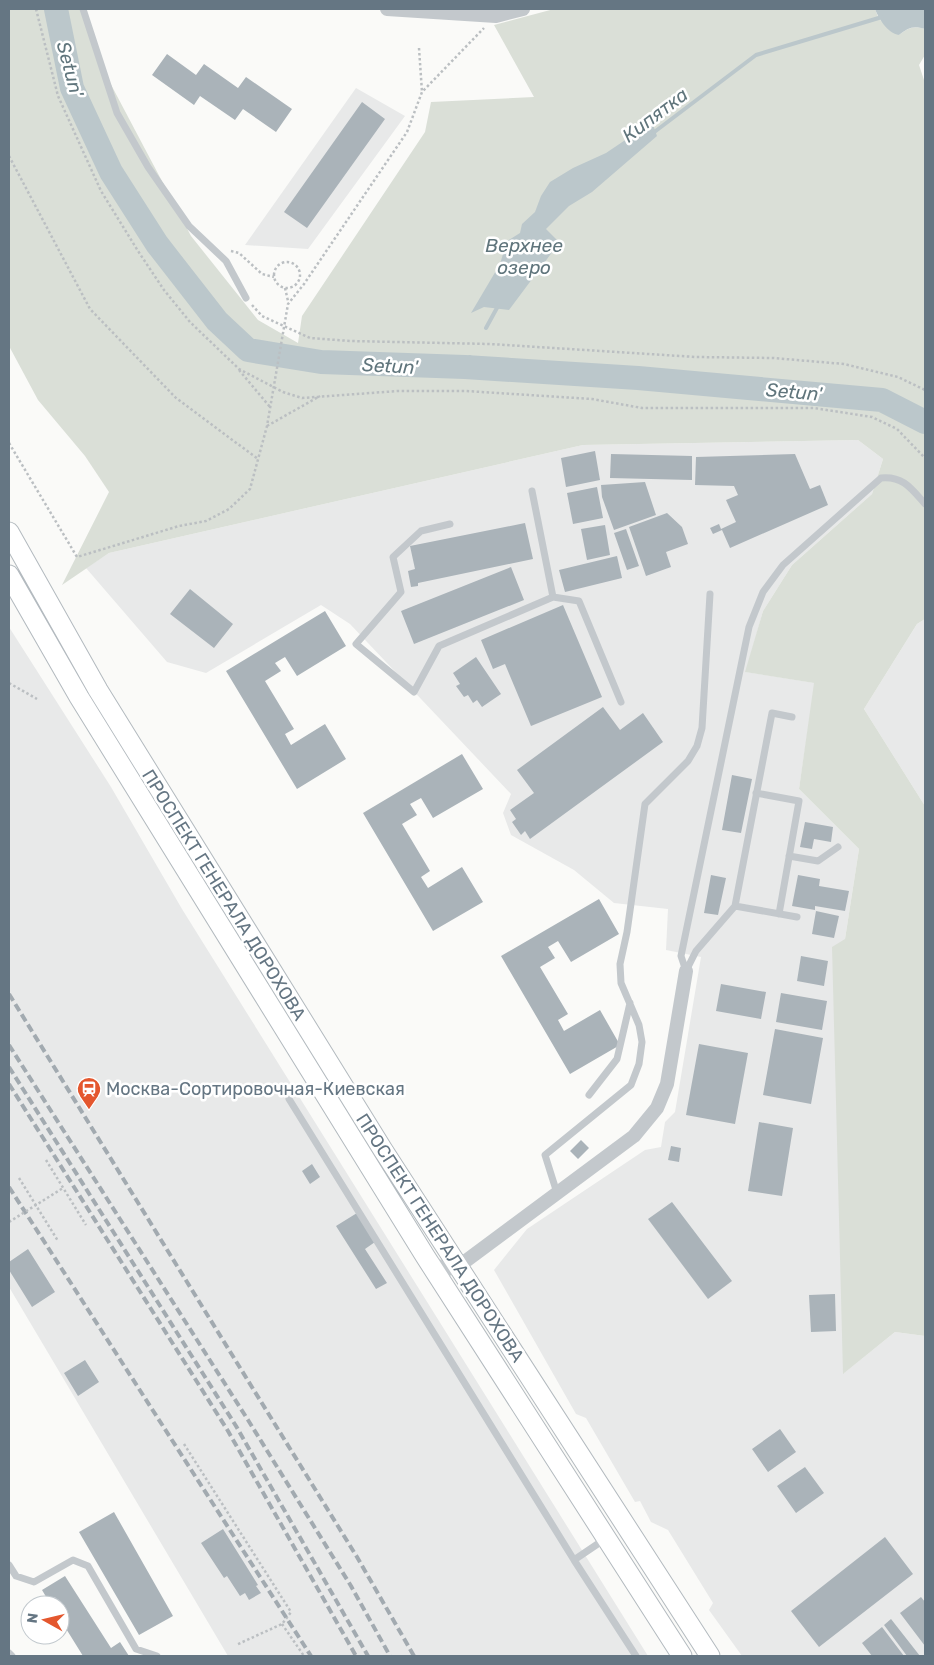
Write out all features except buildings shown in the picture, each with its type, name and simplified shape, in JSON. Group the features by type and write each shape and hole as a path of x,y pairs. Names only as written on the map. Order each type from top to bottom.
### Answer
{"main road":[{"name":"ПРОСПЕКТ ГЕНЕРАЛА ДОРОХОВА","path":"9,532 113,715 383,1150 710,1656"},
{"name":"ПРОСПЕКТ ГЕНЕРАЛА ДОРОХОВА","path":"9,576 80,697 425,1256 605,1539 682,1656"}],"street":[{"path":"387,9 496,16 523,9"},
{"path":"425,1256 444,1270 459,1266 634,1136 657,1108 667,1084 686,971"}],"lane":[{"path":"83,9 117,113 148,167 189,226 226,261 246,298"},
{"path":"686,971 681,956 749,626 763,592 783,565 881,478 893,477 906,482 925,504"},
{"path":"532,491 553,597"},
{"path":"450,524 421,530 393,557 401,592 356,644 414,692 439,646 553,597 579,601 621,702"},
{"path":"557,1193 545,1155 631,1085 639,1064 642,1042 640,1025 621,983 620,964 627,932 645,804 688,761 697,746 702,728 705,708 704,686 710,594"},
{"path":"686,971 696,951 734,906 772,713 792,716"},
{"path":"756,793 799,801 779,914"},
{"path":"789,856 818,861 838,847"},
{"path":"734,906 796,917"},
{"path":"589,1095 617,1059 630,1003"},
{"path":"289,1099 574,1560 636,1656"},
{"path":"574,1560 605,1539"},
{"path":"9,1565 16,1576 34,1582 73,1560 88,1566 136,1649 157,1656"},
{"path":"9,1653 12,1656"}],"path":[{"path":"36,9 58,96 101,191 164,290 190,322 239,369 270,408"},
{"path":"9,443 76,558 179,526 206,521 229,509 250,489 267,426 289,302 304,284 407,132 422,92 496,16"},
{"path":"419,48 422,92"},
{"path":"9,156 90,309 176,398 258,459"},
{"path":"206,242 239,253 262,274 274,276"},
{"path":"287,262 298,268 299,280 293,287 285,288 277,284 274,276 276,268 287,262"},
{"path":"299,280 304,284"},
{"path":"285,288 289,302"},
{"path":"246,298 262,316 283,328 310,338 350,341 490,344 696,357 773,358 844,364 898,377 925,390"},
{"path":"239,369 275,386 283,392 302,398 398,391 466,391 592,399 642,408 814,408 872,416 897,428 925,458"},
{"path":"267,426 321,396"},
{"path":"9,683 37,699"},
{"path":"46,1160 86,1224"},
{"path":"19,1178 58,1242"},
{"path":"9,1222 63,1188"},
{"path":"184,1444 291,1612 282,1624 236,1645"},
{"path":"282,1624 304,1656"}],"shaded area":[{"path":"9,9 85,9 98,60 191,236 258,320 298,343 302,316 425,132 431,102 534,97 494,25 554,9 875,9 879,19 899,35 911,28 925,29 925,55 919,65 925,83 925,619 917,624 864,709 925,806 925,1336 895,1332 843,1374 832,947 845,939 859,849 799,789 814,683 745,672 763,611 792,565 872,494 883,459 858,440 583,445 109,553 62,585 109,492 85,456 38,400 9,346"},
{"path":"356,88 405,116 308,249 245,245"},
{"path":"858,440 883,459 872,494 792,565 763,611 746,672 815,683 799,789 859,849 845,939 844,1373 895,1332 925,1336 925,1656 742,1656 709,1610 713,1603 668,1530 651,1522 640,1501 635,1502 586,1418 576,1414 494,1270 527,1229 645,1150 661,1147 665,1122 675,1112 701,957 666,950 668,909 614,903 574,870 511,835 503,813 511,794 350,624 321,605 206,673 167,662 86,568 109,553 583,445"},
{"path":"925,619 925,806 864,709 917,624"},
{"path":"9,627 111,787 182,909 648,1656 228,1656 9,1287"}],"water":[{"path":"875,9 925,9 925,29 914,27 899,35 895,34 884,25"},
{"name":"Верхнее озеро","path":"652,122 657,136 592,192 569,206 546,229 557,240 553,251 509,310 484,307 471,313 500,264 507,241 520,233 522,224 535,212 541,196 550,182 573,168 606,153"}],"waterway":[{"name":"Setun'","path":"56,9 72,88 111,172 157,244 217,321 248,350 321,362 465,367 638,378 882,400 925,422"},
{"name":"Кипятка","path":"653,133 756,55 882,17"},
{"name":"Кипятка","path":"486,328 498,306"},
{"name":"Кипятка","path":"465,367 470,357"}],"railway":[{"path":"9,994 357,1557 414,1656"},
{"path":"9,1045 248,1420 351,1586 390,1656"},
{"path":"9,1067 236,1426 368,1656"},
{"path":"9,1084 228,1431 356,1656"},
{"path":"9,1187 311,1656"}],"place":[{"name":"Москва-Сортировочная-Киевская","path":"89,1110"}]}
